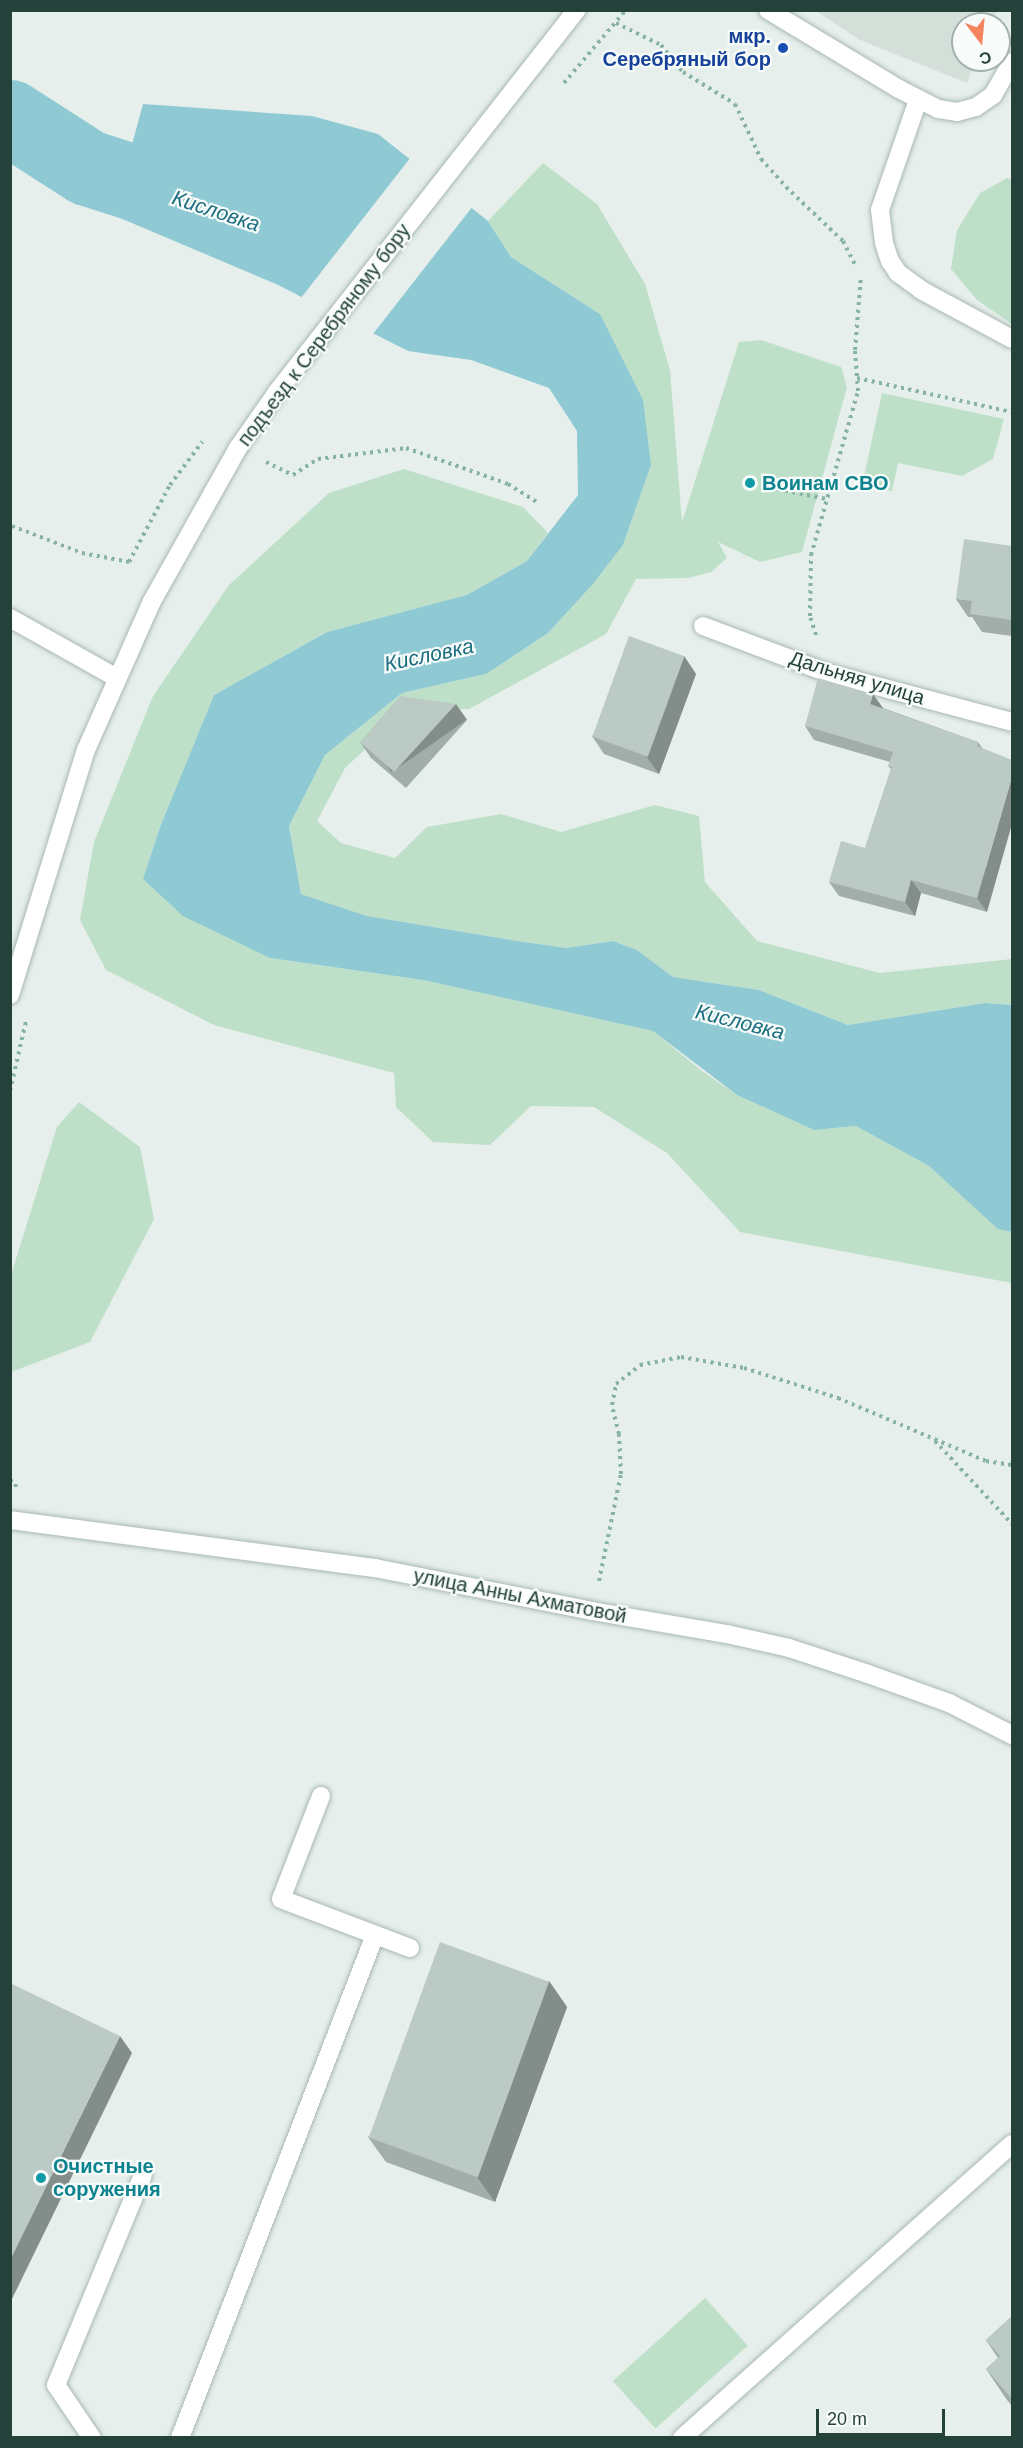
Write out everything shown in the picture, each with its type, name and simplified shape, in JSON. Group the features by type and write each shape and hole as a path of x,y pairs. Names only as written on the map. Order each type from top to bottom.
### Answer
{"street":[{"name":"подъезд к Серебряному бору","path":"10,995 86,750 157,593 238,448 277,392 577,10"},
{"path":"768,10 800,32 918,100 938,109 957,112 976,107 993,95 1012,62"},
{"path":"918,100 880,210 884,243 890,261 898,273 921,290 1012,339"},
{"path":"10,618 117,678"},
{"name":"Дальняя улица","path":"703,626 828,673 1012,722"},
{"name":"улица Анны Ахматовой","path":"10,1520 375,1568 592,1611 727,1634 789,1648 949,1703 1012,1735"},
{"path":"321,1796 281,1899 410,1948"},
{"path":"180,2438 375,1935"},
{"path":"682,2438 1012,2144"},
{"path":"92,2438 56,2385 143,2175"}],"path":[{"path":"563,84 626,10"},
{"path":"616,23 661,45 683,72 735,104 761,159 786,187 843,241 861,276 855,350 858,391 811,555 810,616 828,673"},
{"path":"861,276 890,261"},
{"path":"857,378 1012,412"},
{"path":"12,526 82,553 129,562 170,485 205,438"},
{"path":"264,461 293,475 318,459 406,448 508,484 539,503"},
{"path":"258,471 271,453"},
{"path":"763,486 826,500"},
{"path":"10,1091 28,1012"},
{"path":"592,1611 621,1474 620,1434 612,1405 616,1384 640,1365 681,1357 744,1368 838,1398 986,1461 1012,1465"},
{"path":"932,1439 1012,1524"},
{"path":"10,1480 16,1484"}],"shaded area":[{"path":"816,11 997,11 951,12 951,72 971,72 967,83 860,40"}],"green space":[{"path":"543,163 597,204 645,284 670,370 682,522 739,342 761,340 841,367 847,387 802,552 760,562 718,542 727,558 711,572 688,578 636,579 606,634 469,709 406,711 345,768 317,821 341,843 395,858 427,827 501,814 561,832 655,805 699,816 705,882 757,941 880,973 1012,959 1012,1005 985,1003 848,1025 759,990 673,977 637,950 613,941 566,948 511,940 367,916 301,894 289,826 325,755 402,693 486,674 548,633 593,584 623,545 651,465 600,314 511,257 488,221"},
{"path":"1007,178 1012,180 1012,324 977,300 951,269 957,230 980,193"},
{"path":"882,393 1004,419 993,459 962,476 898,463 892,491 862,486"},
{"path":"404,469 523,507 548,533 527,561 468,595 327,632 214,695 160,827 143,879 270,958 423,980 653,1031 702,1071 737,1095 814,1130 856,1126 929,1166 998,1228 1012,1232 1012,1283 740,1232 667,1153 594,1107 531,1106 490,1145 433,1142 396,1107 394,1073 214,1025 106,970 80,920 94,842 153,696 229,585 329,493"},
{"path":"79,1102 140,1147 154,1219 90,1342 11,1372 11,1275 57,1127"},
{"path":"705,2298 748,2346 656,2429 613,2381"}],"water":[{"path":"143,104 312,116 378,134 488,221 511,257 600,314 643,400 651,465 623,545 593,584 548,633 486,674 402,693 325,755 289,826 301,894 367,916 511,940 566,948 613,941 637,950 673,977 759,990 848,1025 985,1003 1012,1005 1012,1232 998,1229 929,1166 856,1126 814,1130 737,1095 653,1031 423,980 270,958 183,916 143,879 160,827 214,695 327,632 467,595 527,561 578,495 577,431 549,388 471,360 408,351 276,284 113,215"}],"pier":[{"path":"411,157 473,206 362,348 300,300"}],"building":[{"path":"964,539 1012,546 1012,620 970,614 972,601 956,599"},
{"path":"629,636 684,656 648,757 592,737"},
{"path":"818,678 873,694 870,704 978,742 977,746 1012,760 1012,777 977,898 911,880 905,902 829,882 841,841 865,848 892,767 888,766 893,752 805,726"},
{"path":"400,696 456,704 394,772 360,742"},
{"path":"440,1942 549,1982 478,2177 369,2137"},
{"name":"Очистные соружения","path":"10,1983 120,2036 10,2260"},
{"path":"1012,2316 1012,2399 986,2369 1000,2356 986,2340"}],"waterway":[{"name":"Кисловка","path":"10,118 88,168 223,211"}],"place":[{"name":"мкр. Серебряный бор","path":"783,48"},
{"name":"Воинам СВО","path":"750,483"},
{"name":"Очистные соружения","path":"41,2178"}]}
